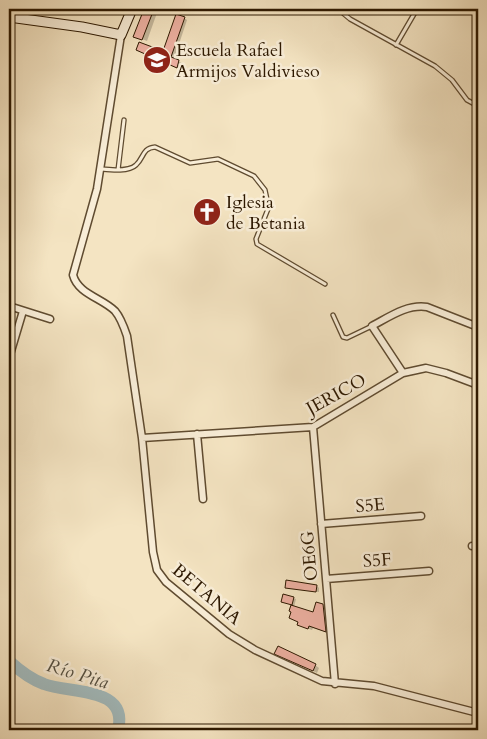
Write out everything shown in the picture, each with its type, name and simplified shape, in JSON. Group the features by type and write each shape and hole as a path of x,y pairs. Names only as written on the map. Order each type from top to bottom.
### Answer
{"street":[{"path":"101,169 117,51 121,35 132,9"},
{"path":"9,17 82,27 121,35"},
{"name":"BETANIA","path":"101,169 73,271 76,282 89,294 110,306 122,322 132,358 153,552 155,566 160,576 240,642 311,678 335,684 374,686 478,713"},
{"path":"9,306 50,319"},
{"path":"403,373 372,326 410,307 419,306 427,307 478,327"},
{"path":"9,358 23,311"},
{"name":"JERICO","path":"142,438 313,426 403,373 426,368 432,368 478,385"},
{"name":"OE6G","path":"313,426 335,684"},
{"path":"198,434 203,498"},
{"name":"S5E","path":"321,524 421,516"},
{"name":"S5F","path":"326,578 429,571"}],"lane":[{"path":"338,9 350,19 435,66 452,80 466,100 478,106"},
{"path":"396,45 417,9"},
{"path":"118,170 124,120"},
{"path":"101,169 118,170 135,167 145,151 155,147 190,163 218,160 251,174 263,186 268,197 268,209 256,239 257,244 325,284"},
{"path":"333,315 343,337 347,338 372,326"}],"building":[{"path":"144,9 154,9 142,40 133,37"},
{"path":"176,14 185,17 171,57 179,60 177,68 136,50 139,42 163,51"},
{"path":"286,580 317,585 316,592 285,588"},
{"path":"283,594 294,597 292,605 281,602"},
{"path":"316,602 323,604 326,632 309,626 308,629 297,625 298,622 289,618 291,605 313,612"},
{"path":"278,646 316,664 313,671 274,654"}],"waterway":[{"name":"Río Pita","path":"9,661 34,680 44,684 95,694 106,699 115,706 119,716 118,730"}],"place":[{"name":"Escuela Rafael Armijos Valdivieso","path":"157,60"},
{"name":"Iglesia de Betania","path":"207,212"}]}
